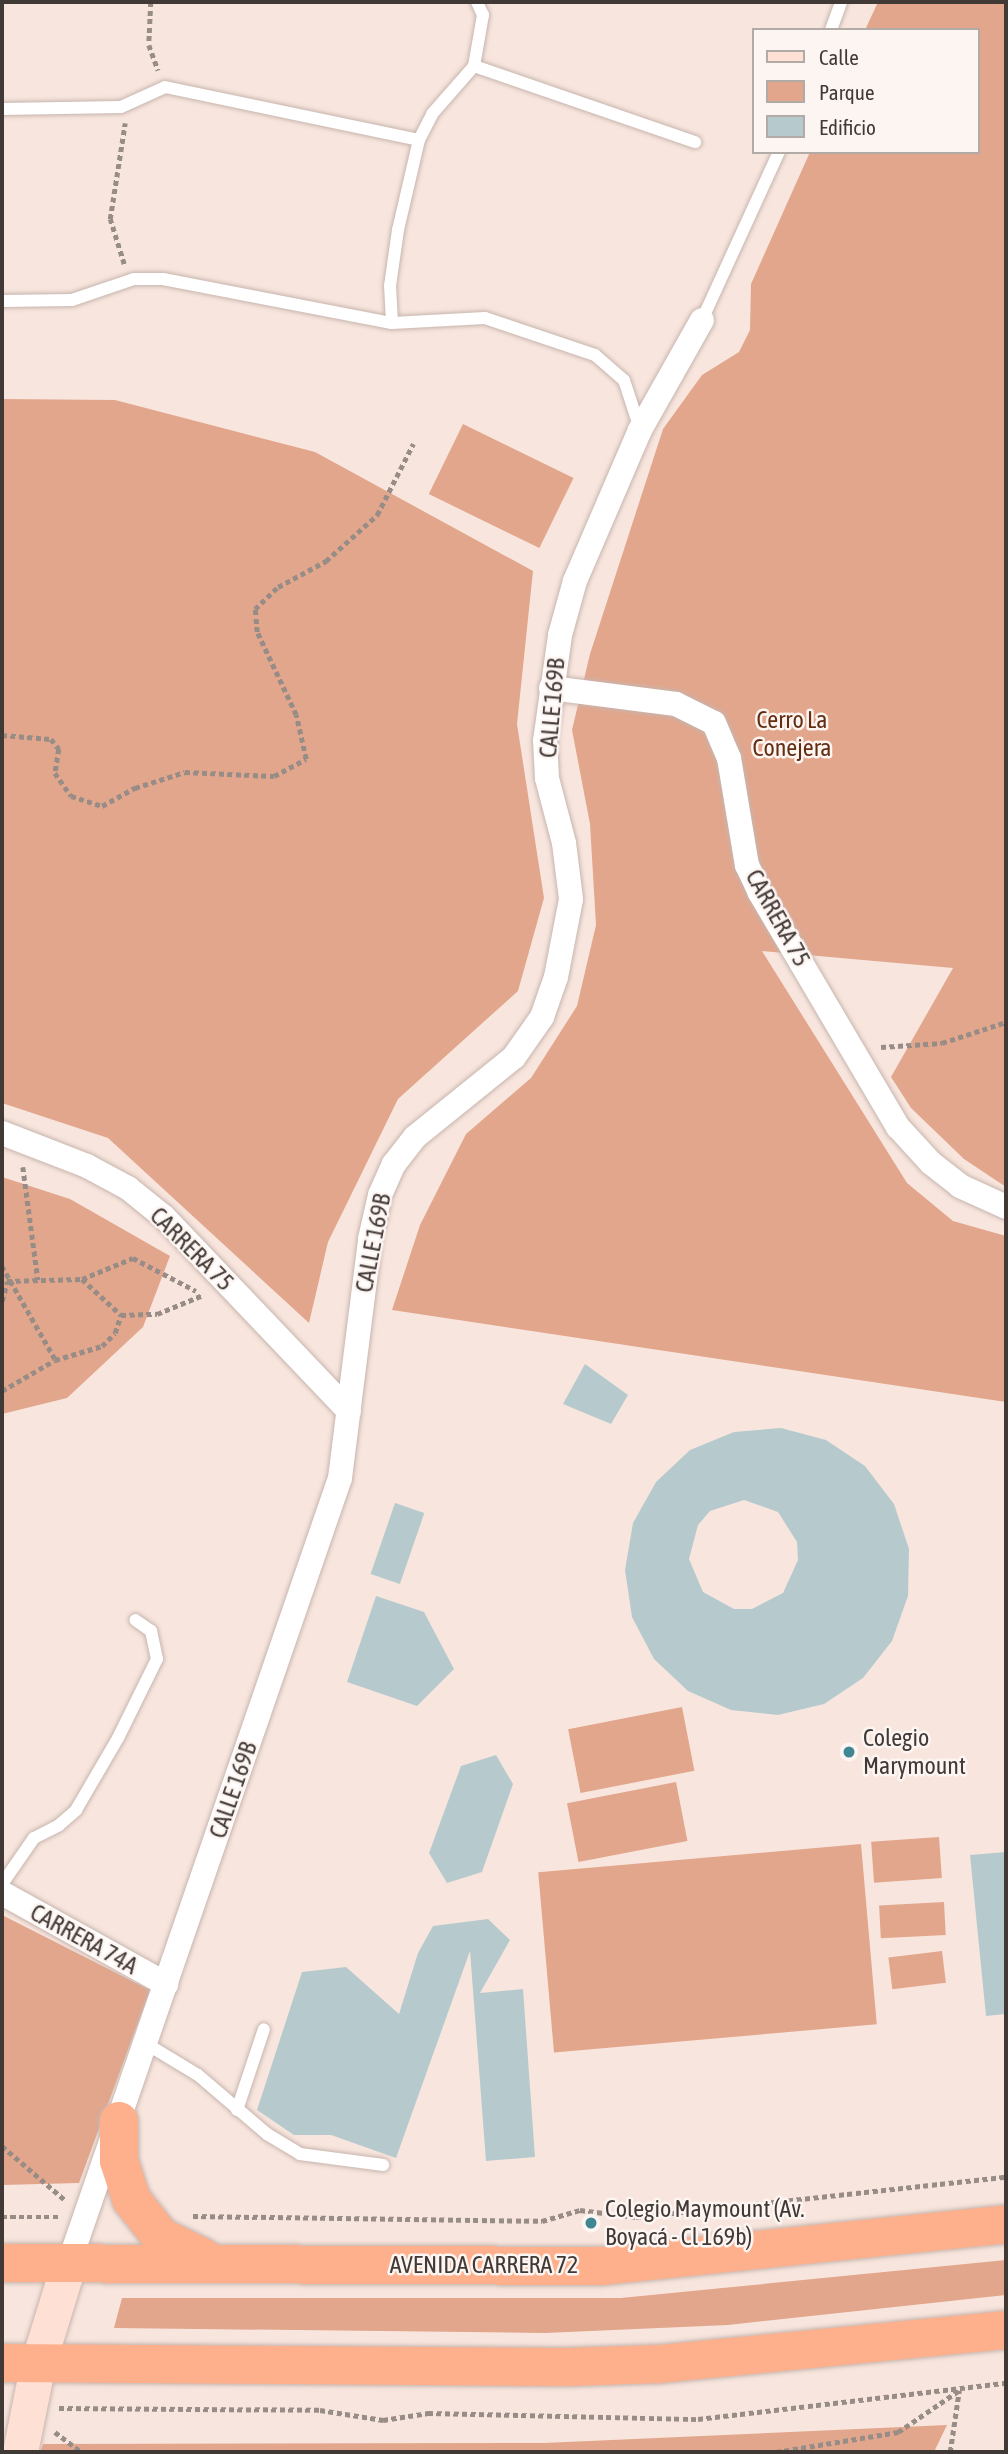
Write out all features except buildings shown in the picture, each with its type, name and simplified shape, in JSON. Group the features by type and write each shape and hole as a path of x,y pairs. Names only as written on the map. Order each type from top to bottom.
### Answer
{"highway":[{"path":"119,2121 123,2180 141,2216 161,2237 213,2261"},
{"name":"AVENIDA CARRERA 72","path":"2,2263 213,2261 602,2266 1006,2224"},
{"path":"20,2363 593,2367 1006,2330"}],"main road":[{"name":"CALLE 169B","path":"19,2452 15,2416 20,2363 69,2263"}],"street":[{"name":"CALLE 169B","path":"69,2263 334,1497 349,1411 370,1240 380,1195 394,1164 415,1137 514,1057 542,1017 556,977 571,900 564,843 547,778 545,741 551,688 575,581 640,430 702,320"},
{"name":"CARRERA 75","path":"551,688 676,704 715,723 729,758 741,838 760,893 898,1127 931,1163 960,1186 1006,1207"},
{"name":"CARRERA 75","path":"10,1136 128,1188 164,1217 349,1411"},
{"name":"CARRERA 74A","path":"2,1893 166,1984"}],"lane":[{"path":"392,323 390,286 398,230 419,140 432,114 474,66 482,15 477,2"},
{"path":"832,28 841,2"},
{"path":"474,66 695,142"},
{"path":"2,108 121,107 165,87 419,140"},
{"name":"CALLE 169B","path":"702,320 778,154"},
{"path":"2,301 72,300 134,279 163,279 392,323 485,318 594,355 624,380 633,398 640,430"},
{"path":"2,1884 34,1838 59,1825 76,1810 118,1738 157,1659 151,1632 135,1620"},
{"path":"237,2109 264,2029"},
{"path":"145,2043 198,2075 237,2109 300,2154 383,2165"}],"path":[{"path":"151,2 149,45 165,87"},
{"path":"121,107 126,130 110,219 121,260 134,279"},
{"path":"2,735 51,739 59,749 55,773 71,796 102,806 135,788 184,772 274,776 306,759 296,715 257,632 255,610 278,587 326,561 377,515 413,444"},
{"path":"876,1048 942,1044 1006,1022"},
{"path":"10,1136 38,1280"},
{"path":"7,1281 82,1279 133,1258 204,1294 157,1314 121,1315 82,1279"},
{"path":"2,1266 7,1281 55,1360"},
{"path":"2,1301 7,1281"},
{"path":"2,1391 55,1360 102,1346 115,1333 121,1315"},
{"path":"2,2146 85,2217"},
{"path":"141,2216 542,2221 580,2210 636,2217 1006,2177"},
{"path":"2,2217 85,2217"},
{"path":"15,2416 320,2410 383,2420 428,2413 698,2419 1006,2383"},
{"path":"776,2452 898,2432 959,2390"},
{"path":"950,2452 959,2390"}],"green space":[{"name":"Cerro La Conejera","path":"878,2 1006,2 1006,1187 964,1159 911,1108 891,1077 953,968 762,951 907,1183 953,1221 1006,1236 1006,1402 392,1310 420,1225 466,1134 531,1078 577,1006 596,925 590,824 572,730 590,654 663,429 702,375 739,352 750,330 751,284 809,154 980,154 980,28 866,28"},
{"path":"2,399 115,400 315,452 533,571 517,724 544,898 518,991 398,1099 328,1242 309,1323 108,1138 2,1103"},
{"path":"463,424 574,478 539,548 429,494"},
{"path":"2,1177 70,1199 170,1256 143,1327 67,1398 2,1414"},
{"path":"682,1707 694,1771 581,1793 568,1729"},
{"path":"676,1782 687,1841 578,1862 567,1803"},
{"path":"939,1837 942,1878 874,1883 871,1842"},
{"path":"861,1844 877,2024 554,2053 538,1872"},
{"path":"944,1902 946,1935 881,1938 879,1905"},
{"path":"2,1915 150,1990 79,2183 2,2185"},
{"path":"942,1951 946,1983 892,1989 888,1958"},
{"path":"1006,2260 1006,2295 728,2325 545,2333 114,2328 122,2298 621,2298"},
{"path":"947,2425 934,2452 40,2452 43,2444 544,2443"}],"place":[{"name":"Colegio Marymount","path":"849,1752"},
{"name":"Colegio Maymount (Av. Boyacá - Cl 169b)","path":"591,2223"}]}
